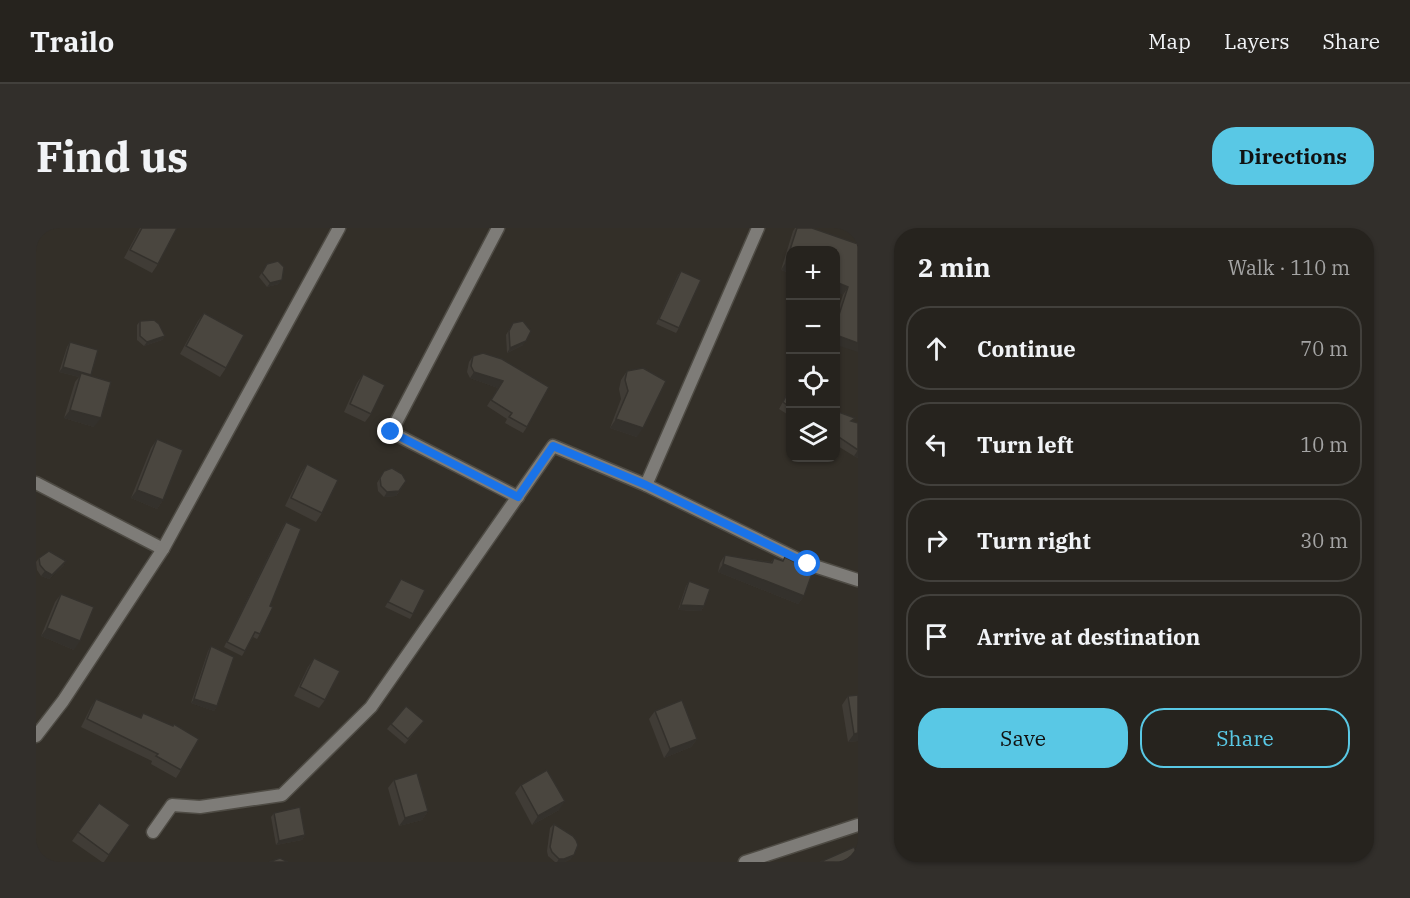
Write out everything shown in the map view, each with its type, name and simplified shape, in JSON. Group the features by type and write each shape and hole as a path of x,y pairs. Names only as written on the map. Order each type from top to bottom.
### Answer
{"street":[{"path":"36,736 63,701 163,549 339,228"},
{"path":"498,228 391,432 518,497"},
{"path":"646,485 758,228"},
{"path":"153,832 172,805 200,807 282,795 371,707 553,446 646,485 808,564 858,580"},
{"path":"36,483 163,549"},
{"path":"745,862 858,826"}],"building":[{"path":"142,228 177,228 158,264 130,250"},
{"path":"797,228 812,228 858,244 858,343 840,336 840,312 848,287 840,284 840,246 791,246"},
{"path":"278,261 284,267 282,280 270,283 262,273 267,264"},
{"path":"681,271 701,280 679,328 659,319"},
{"path":"204,313 244,335 226,368 186,346"},
{"path":"154,320 159,324 165,336 147,342 140,336 140,321"},
{"path":"523,321 531,331 526,341 510,348 509,331 513,323"},
{"path":"70,342 98,350 91,375 63,367"},
{"path":"483,353 502,359 549,387 527,427 509,417 512,413 491,400 503,381 474,372 471,366 473,356"},
{"path":"643,368 666,381 643,428 616,419 628,391 625,380 627,371"},
{"path":"81,373 111,382 101,418 70,410"},
{"path":"363,374 385,385 371,414 350,404"},
{"path":"840,412 855,418 851,421 858,423 858,450 840,438"},
{"path":"157,439 183,450 163,500 137,490"},
{"path":"307,464 338,480 322,513 291,498"},
{"path":"392,468 402,474 406,481 399,491 387,492 381,486 380,478 384,471"},
{"path":"286,522 301,529 270,606 273,607 260,634 255,632 245,651 227,642"},
{"path":"49,551 66,561 52,575 40,565 39,558"},
{"path":"725,555 772,563 774,558 783,561 785,557 813,571 804,596 723,564"},
{"path":"401,579 425,590 413,614 388,602"},
{"path":"689,581 710,589 704,606 681,605"},
{"path":"61,594 94,607 80,641 47,628"},
{"path":"211,646 234,657 217,706 194,699"},
{"path":"314,658 340,671 325,700 300,687"},
{"path":"858,695 858,733 854,734 848,696"},
{"path":"96,699 141,718 143,713 173,726 174,724 199,739 181,770 156,756 158,754 87,719"},
{"path":"682,700 697,739 670,749 655,711"},
{"path":"406,706 424,721 408,739 391,724"},
{"path":"547,770 565,801 538,816 521,785"},
{"path":"417,773 428,811 405,818 394,780"},
{"path":"99,803 130,825 109,855 78,832"},
{"path":"300,807 305,835 279,841 274,813"},
{"path":"554,824 576,840 578,845 574,855 559,859 552,852 550,847"},
{"path":"854,847 858,862 820,862"},
{"path":"280,858 288,862 269,862"}],"route":[{"path":"391,432 518,497 553,446 646,485 808,564"}]}
